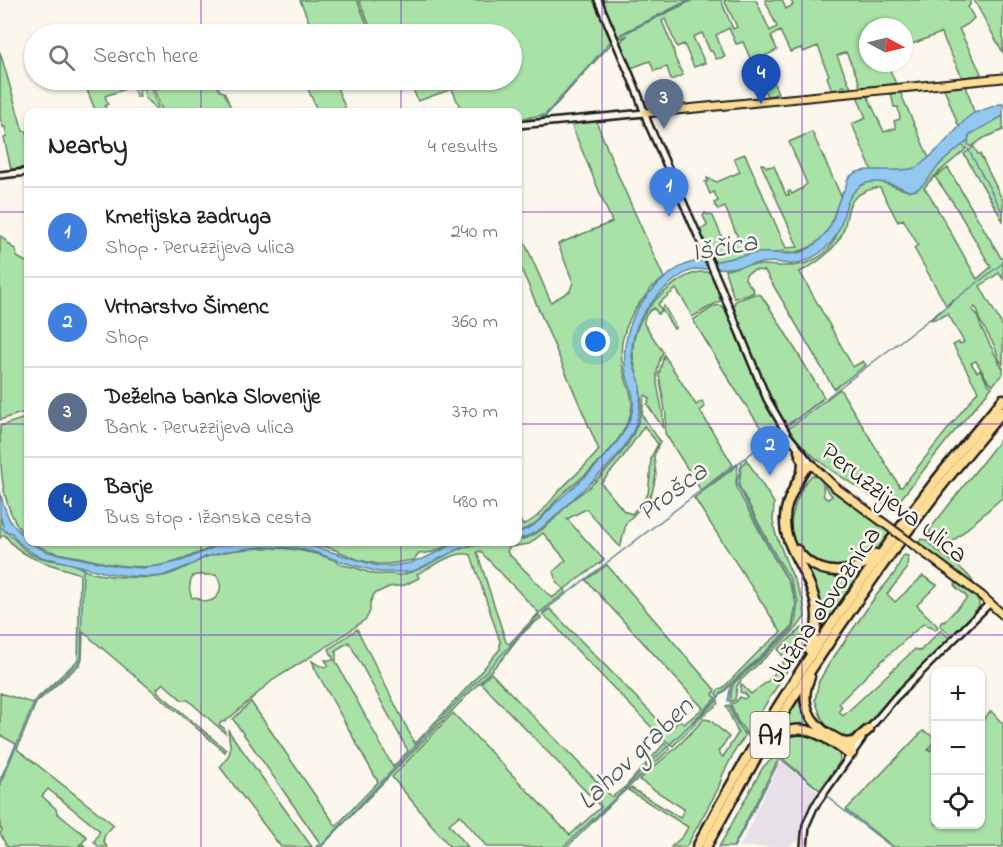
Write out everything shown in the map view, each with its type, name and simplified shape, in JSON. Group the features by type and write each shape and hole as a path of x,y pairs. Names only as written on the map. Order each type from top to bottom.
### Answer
{"highway":[{"name":"Južna obvoznica","path":"698,847 731,786 795,680 849,598 935,482 1003,399"},
{"name":"Južna obvoznica","path":"706,847 779,720 872,579 934,495 1003,411"},
{"path":"799,451 803,462 802,473"},
{"path":"812,466 794,496 788,516 788,529 792,542 802,556 825,570 845,571 865,564 882,546 888,545"},
{"path":"795,680 812,644 817,610 813,591 790,545 785,526 785,515 802,473 807,467 812,466"},
{"path":"825,648 808,682 805,694 806,705 811,718 821,729 844,743 850,748 851,754"},
{"path":"719,824 730,810 766,748 782,734 799,729 813,732 851,754"},
{"path":"844,743 854,742 869,729"}],"main road":[{"path":"645,113 1003,78"},
{"name":"Peruzzijeva ulica","path":"812,466 1003,615"}],"street":[{"name":"Peruzzijeva ulica","path":"598,0 767,399 787,434 812,466"},
{"path":"522,125 645,113"},
{"path":"0,175 24,172"},
{"path":"804,847 809,817 869,729 895,698 990,603"}],"shaded area":[{"path":"781,762 820,793 806,814 801,837 788,847 739,847 751,826 753,817"}],"green space":[{"path":"300,0 357,0 367,24 310,24"},
{"path":"359,0 594,0 611,44 544,118 543,115 522,118 522,108 460,108 452,90 522,90 522,24 369,24"},
{"path":"602,0 689,0 621,35 693,0 721,0 733,29 737,27 724,0 756,0 770,31 777,27 765,0 782,0 786,9 793,5 791,0 970,0 968,7 974,18 959,29 981,73 978,76 962,77 941,33 913,44 913,18 859,18 859,72 891,72 896,84 860,87 846,52 837,56 851,88 845,89 844,86 841,89 832,90 818,46 803,52 801,48 790,52 780,31 771,36 777,50 763,57 778,93 767,96 743,42 736,44 729,28 716,35 725,57 716,59 702,33 693,37 705,63 694,67 684,44 677,47 665,19 662,21 683,75 671,80 667,67 654,71 650,61 631,68 620,42 628,35 619,39"},
{"path":"974,0 1003,0 1003,53"},
{"path":"0,52 24,131 24,167 11,169 4,138 7,136 0,118"},
{"path":"966,85 974,113 959,127 944,88"},
{"path":"87,90 122,90 105,96 108,104 106,108 94,108"},
{"path":"139,90 140,97 136,97 135,91"},
{"path":"144,90 152,90 158,108 155,108 145,98"},
{"path":"154,90 220,90 224,92 231,108 161,108"},
{"path":"308,90 338,90 345,108 316,108"},
{"path":"413,90 449,90 418,101"},
{"path":"900,92 929,158 918,167 905,171 872,171 852,124 866,118 857,96 867,95 884,132 896,128 894,121 900,119 898,107 894,107 891,93"},
{"path":"1003,117 1003,130 984,138 971,147 968,144 969,135"},
{"path":"596,121 664,278 652,286 638,305 624,333 621,349 622,360 632,405 630,416 620,437 605,456 561,494 541,518 522,530 522,525 534,519 599,450 522,270 522,236 551,302 570,291 573,282 558,244 612,222 571,124"},
{"path":"812,132 841,196 828,231 818,242 798,252 757,253 713,262 701,233 701,228 706,227 707,224 703,216 705,213 713,216 725,244 738,238 725,207 718,210 714,203 718,201 714,192 710,194 705,182 708,181 707,178 717,182 740,172 734,158 745,154 786,248 798,247 761,164 767,167 774,166 786,195 789,195 790,191 792,194 803,188 807,184 789,142"},
{"path":"962,145 966,149 938,172 924,188 977,279 991,267 954,204 935,177 948,168 1003,258 1003,279 999,273 980,286 1003,327 1003,364 979,319 978,311 975,307 972,310 976,313 1003,368 1003,373 993,385 976,361 971,363 977,372 980,370 992,387 899,501 891,506 888,501 883,503 832,470 808,452 788,429 840,389 902,487 978,391 953,345 964,342 948,314 930,320 955,300 946,305 914,248 918,245 903,219 898,222 880,188 858,195 850,205 843,231 836,244 812,266 800,272 853,367 863,361 866,365 834,389 765,271 755,270 746,274 745,279 754,292 734,298 725,270 747,265 794,266 811,261 823,254 832,244 848,200 863,184 877,182 905,190 916,190"},
{"path":"974,147 980,154 1003,201 1003,221 964,154"},
{"path":"0,237 16,249 17,257 24,261 24,412 0,420"},
{"path":"710,272 720,301 692,317 676,289 658,304 661,309 664,306 676,327 674,329 662,310 658,314 654,308 644,319 644,324 663,352 657,376 663,428 647,404 650,399 646,395 642,415 660,441 654,456 656,475 648,500 626,523 620,547 586,509 567,519 604,560 566,588 566,592 539,613 480,551 477,552 506,642 509,644 538,614 541,618 521,636 504,657 321,847 316,847 320,843 233,719 251,702 336,826 378,782 312,661 321,666 328,666 325,660 334,660 329,649 357,629 415,744 500,649 500,641 471,555 451,557 417,574 419,578 405,585 389,587 374,594 366,619 273,680 227,720 221,722 219,725 224,728 225,733 188,700 182,700 163,683 157,689 158,692 226,750 225,752 83,632 80,664 36,703 17,749 114,825 104,838 107,847 99,847 94,842 100,831 48,789 42,796 56,809 57,813 87,837 82,843 86,847 80,844 78,847 7,847 0,833 2,830 0,827 0,780 16,744 0,735 0,693 32,703 78,660 80,574 29,556 12,544 5,535 0,538 0,517 5,531 31,554 70,563 94,573 126,577 159,577 218,554 271,548 315,554 333,559 342,565 372,573 401,575 417,570 463,548 516,546 509,547 507,552 552,598 564,589 557,583 554,571 566,560 543,533 529,544 522,545 522,539 533,535 553,520 612,464 626,446 637,426 641,408 640,388 633,352 635,334 648,308 679,280 689,275","holes":["644,426 658,444 651,457 648,494 632,514 624,511 601,483 621,460","216,575 220,587 213,600 192,598 191,581 193,576","349,642 408,751 393,767 336,662 336,650"]},
{"path":"755,294 761,295 824,397 786,425 761,378 735,312 735,301"},
{"path":"719,305 724,307 770,411 781,430 766,440 759,425 693,320"},
{"path":"664,355 696,405 702,401 705,407 700,411 733,465 704,488 700,489 665,433 666,416 659,374"},
{"path":"24,418 24,535 7,502 1,473 0,426"},
{"path":"1003,436 1003,497 943,550 932,541 930,529"},
{"path":"746,459 774,503 775,532 803,600 805,617 796,629 741,680 737,686 735,700 730,702 734,683 793,629 798,601 789,577 739,486 741,469"},
{"path":"738,465 737,489 787,579 796,603 792,627 718,697 716,694 718,690 724,687 781,632 694,498"},
{"path":"812,475 821,480 824,497 828,499 832,496 825,484 891,532 874,554 848,569 821,567 799,550 793,540 790,525 796,502 804,484"},
{"path":"921,539 926,540 967,574 976,588 918,544"},
{"path":"38,546 217,546 175,562 145,567 112,564 60,554"},
{"path":"321,546 447,546 433,552 419,554 414,560 388,564 359,560"},
{"path":"905,555 908,556 907,569 887,594 895,602 923,576 937,585 917,605 938,627 935,630 924,623 839,703 842,707 839,711 843,716 915,649 920,651 941,630 949,638 859,734 847,739 830,730 822,719 815,700 819,681"},
{"path":"799,556 818,569 865,567 819,635 819,625"},
{"path":"607,565 715,690 713,695 716,698 692,723 718,700 718,704 673,746 662,738 542,614 550,609 669,731 680,720 684,724 703,708 586,580"},
{"path":"956,581 977,598 979,607 952,636 940,625 967,598 955,586"},
{"path":"802,628 804,631 793,661 747,734 737,720 731,704 740,697 744,699 747,697 746,694 740,692 741,684 751,694 768,681 782,665 784,658 778,649"},
{"path":"491,673 612,797 625,787 665,743 670,749 567,847 487,847 460,815 449,824 468,847 450,847 392,777 453,713 570,835 601,807 481,683"},
{"path":"800,694 803,710 816,730 792,727 778,732 777,731"},
{"path":"729,705 745,736 736,749 718,789 686,847 671,847 683,836 688,827 628,790 631,788 680,818 684,809 639,780 679,745 704,719 710,720 729,737 718,752 723,757 738,733 726,706"},
{"path":"991,711 1003,724 1003,847 894,847 846,810 923,731 931,735 931,745 928,750 931,750 931,829 985,829 985,718"},
{"path":"228,729 312,847 281,847 220,767 230,752"},
{"path":"795,734 819,739 839,753 840,761 820,790 769,749 782,738"},
{"path":"775,757 778,760 733,847 719,847 762,769"}],"water":[{"name":"Iščica","path":"1003,103 1003,116 969,135 968,141 940,164 919,188 910,191 880,182 863,184 859,187 847,203 835,237 813,257 792,264 770,262 687,272 656,297 634,333 632,355 639,379 640,396 636,424 631,435 610,464 556,516 535,533 522,538 522,531 531,527 595,468 623,433 633,408 625,363 628,332 635,313 662,280 680,267 697,261 717,261 757,253 791,254 806,250 817,242 829,228 850,176 857,172 872,170 907,170 920,165 974,113"},
{"path":"0,491 10,521 24,537 24,546 36,546 48,552 117,566 143,568 184,560 217,546 312,546 378,566 390,566 423,559 450,546 469,546 414,571 403,572 378,572 295,548 261,547 228,551 205,557 162,576 128,576 41,557 29,551 19,543 12,533 2,528"}],"waterway":[{"path":"522,120 540,118 545,115 610,42 691,0"},
{"name":"Prošca","path":"965,143 1003,213"},
{"path":"7,170 24,168"},
{"name":"Prošca","path":"826,398 1003,263"},
{"name":"Prošca","path":"785,428 822,400"},
{"name":"Prošca","path":"543,612 781,431"},
{"path":"728,701 731,685 793,627 796,603 795,594 739,488 737,482 742,462"},
{"path":"0,785 34,703 79,662 81,657 83,566"},
{"name":"Prošca","path":"320,847 538,616"},
{"name":"Lahov graben","path":"563,847 731,685"},
{"path":"730,706 741,730 752,739"},
{"path":"770,751 892,847"},
{"path":"734,847 780,760"}],"place":[{"name":"Barje","path":"761,104"},
{"name":"Deželna banka Slovenije","path":"664,129"},
{"name":"Kmetijska zadruga","path":"669,217"},
{"name":"Vrtnarstvo Šimenc","path":"770,476"}]}
